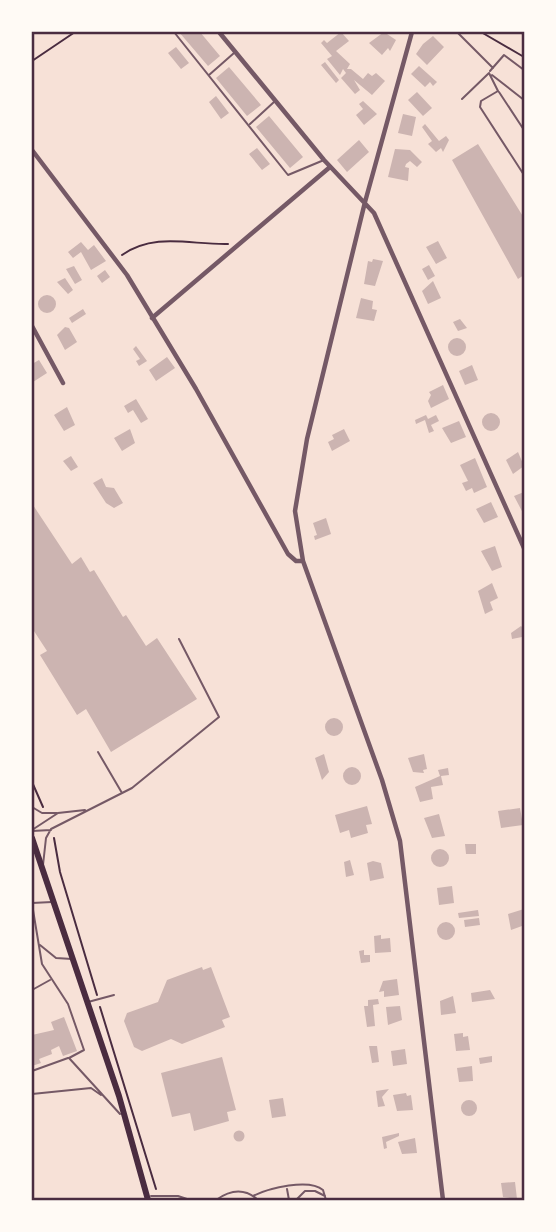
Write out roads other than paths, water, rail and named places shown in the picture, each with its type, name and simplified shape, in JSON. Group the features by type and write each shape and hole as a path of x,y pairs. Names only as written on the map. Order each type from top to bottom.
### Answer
{"main road":[{"path":"32,838 125,1117 147,1198"}],"street":[{"path":"219,32 324,160 374,213 432,337 524,548"},
{"path":"412,32 365,202 297,482 295,520 303,561 382,780 400,841 443,1200"},
{"path":"32,150 116,260 197,389 288,554 295,560 303,561"},
{"path":"152,318 330,167"},
{"path":"32,326 63,383"}],"lane":[{"path":"174,32 288,175 324,160"},
{"path":"457,32 493,68"},
{"path":"209,75 235,52"},
{"path":"462,99 504,55 524,70"},
{"path":"489,73 524,130"},
{"path":"489,73 524,100"},
{"path":"498,91 481,101 480,107 524,175"},
{"path":"248,125 275,102"},
{"path":"32,830 51,830 123,793 219,717 179,639"},
{"path":"98,751 123,793"},
{"path":"32,807 42,813 88,810"},
{"path":"32,830 58,813"},
{"path":"43,872 46,838 51,830"},
{"path":"32,1071 84,1050 68,1004 41,964 32,904 53,902"},
{"path":"32,918 36,920"},
{"path":"40,944 56,958 73,959"},
{"path":"32,990 51,980"},
{"path":"87,1002 114,995"},
{"path":"69,1058 111,1107 125,1117"},
{"path":"32,1094 91,1088 105,1098"},
{"path":"253,1196 279,1186 287,1188 315,1185 323,1190 326,1199"},
{"path":"287,1188 289,1200"},
{"path":"216,1200 227,1192 237,1190 258,1200"},
{"path":"296,1200 305,1191 316,1191 326,1199"},
{"path":"147,1198 178,1196 187,1200"}],"railway":[{"path":"520,32 524,34"}]}
